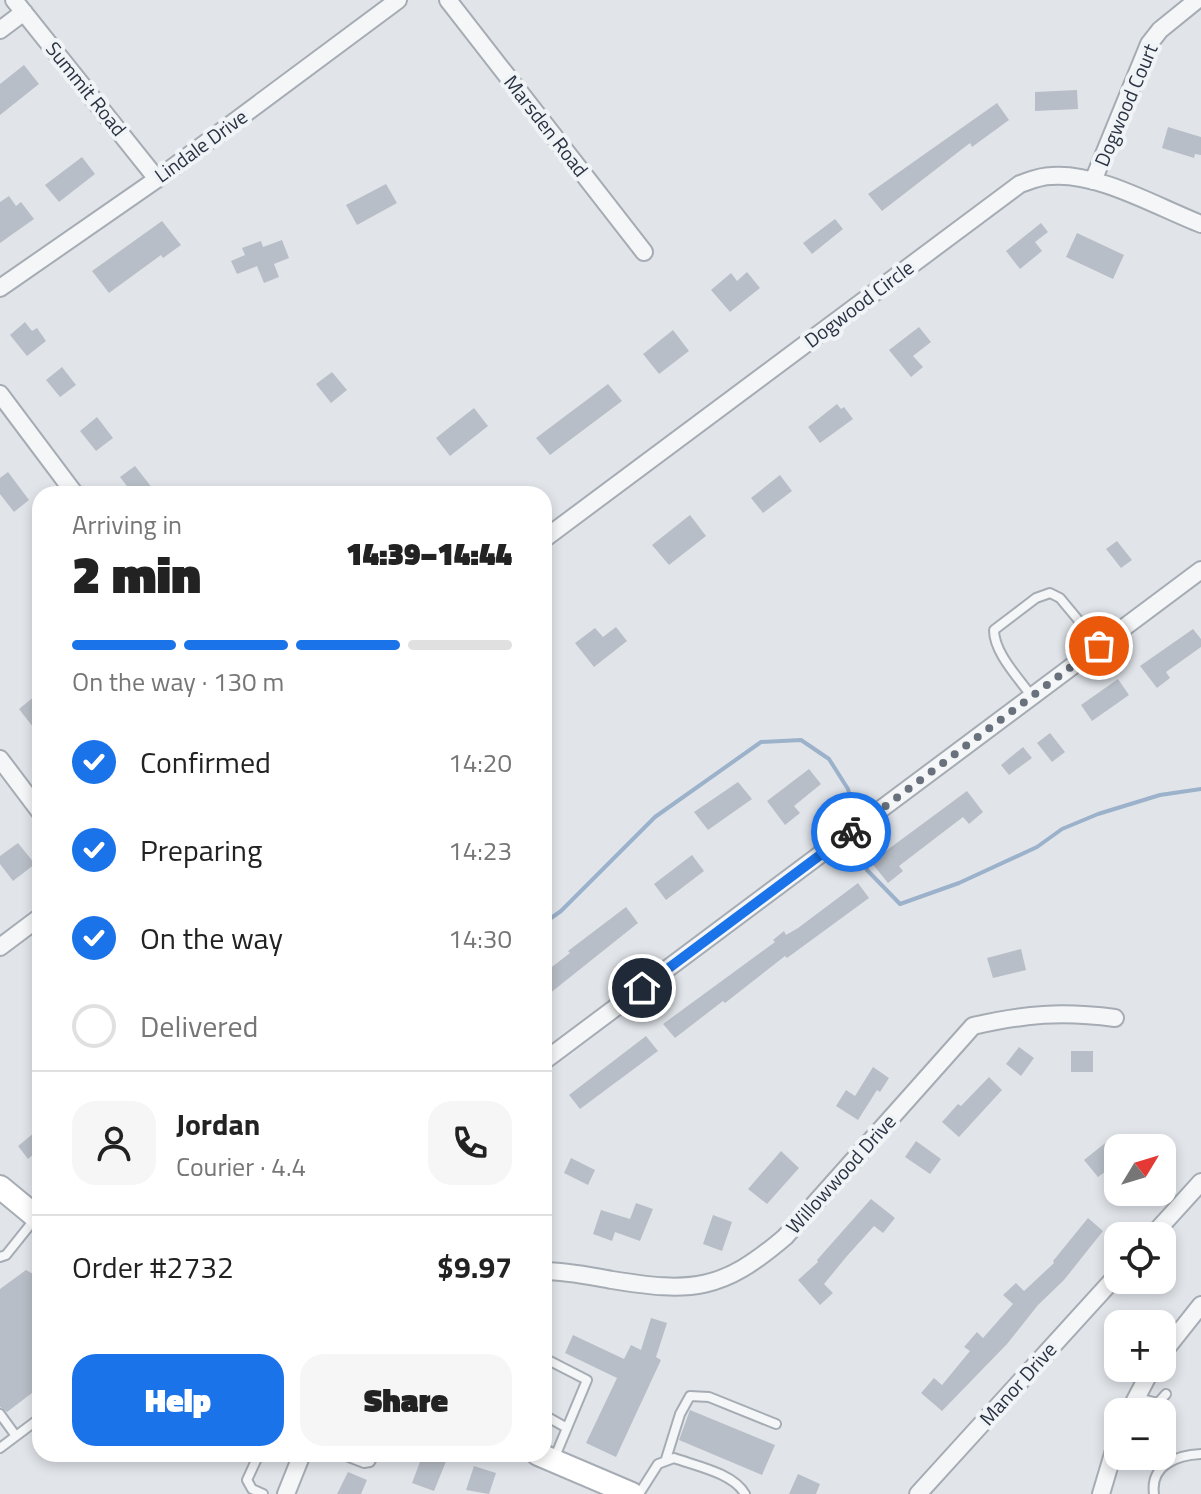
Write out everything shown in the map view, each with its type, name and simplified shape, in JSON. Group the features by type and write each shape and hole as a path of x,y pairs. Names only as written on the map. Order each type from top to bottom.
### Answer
{"main road":[{"path":"0,1187 32,1213"},
{"path":"552,1460 632,1494"}],"street":[{"name":"Lindale Drive","path":"0,288 157,179 398,0"},
{"name":"Marsden Road","path":"448,0 644,252"},
{"name":"Dogwood Court","path":"1093,181 1149,44 1160,30 1197,0"},
{"name":"Summit Road","path":"19,6 157,179"},
{"path":"0,30 19,6"},
{"name":"Dogwood Circle","path":"552,533 1020,184 1050,176 1112,185 1201,224"},
{"path":"0,394 69,486"},
{"path":"552,1055 1201,570"},
{"path":"0,759 32,801"},
{"path":"0,947 32,923"},
{"name":"Willowwood Drive","path":"552,1271 670,1288 703,1286 731,1276 785,1237 973,1026 1008,1018 1073,1012 1115,1018"},
{"path":"1165,1222 1201,1182"},
{"name":"Manor Drive","path":"918,1494 1104,1289"},
{"path":"1176,1336 1201,1305"},
{"path":"286,1494 294,1462"},
{"path":"1101,1494 1108,1470"}],"lane":[{"path":"1032,697 1004,657 994,639 994,630 1036,598 1050,593 1060,598 1099,646"},
{"path":"0,1257 6,1255 32,1225"},
{"path":"552,1362 587,1380 567,1428 552,1449"},
{"path":"1162,1398 1166,1394"},
{"path":"666,1459 668,1444 690,1396 709,1397 776,1424"},
{"path":"0,1414 16,1436"},
{"path":"552,1420 567,1428"},
{"path":"0,1448 32,1424"},
{"path":"1176,1458 1201,1454"},
{"path":"639,1494 653,1470 666,1459 674,1458 728,1478 745,1494"},
{"path":"255,1462 247,1480 252,1489 263,1494"},
{"path":"1154,1494 1160,1470"}],"building":[{"path":"24,65 39,84 0,115 0,84"},
{"path":"1077,90 1078,109 1035,111 1035,92"},
{"path":"997,103 1009,120 972,147 970,143 882,211 868,194"},
{"path":"1168,127 1201,137 1201,155 1195,154 1194,158 1162,148"},
{"path":"82,157 95,174 59,202 45,185"},
{"path":"386,184 397,203 357,225 346,205"},
{"path":"9,196 16,206 21,202 34,219 0,243 0,202"},
{"path":"835,219 843,229 812,254 803,243"},
{"path":"162,221 181,245 163,258 161,255 109,293 92,271"},
{"path":"1041,223 1048,232 1035,242 1042,251 1020,269 1006,251"},
{"path":"1077,233 1124,255 1113,279 1066,257"},
{"path":"282,240 289,258 274,264 279,277 264,283 257,266 237,274 231,261 245,255 242,248 261,241 263,247"},
{"path":"747,272 760,288 730,312 711,290 731,273 737,281"},
{"path":"25,322 32,331 37,328 46,341 27,356 10,335"},
{"path":"919,327 931,342 913,356 923,367 911,377 889,350"},
{"path":"673,330 689,351 659,374 643,354"},
{"path":"62,367 76,385 60,397 46,380"},
{"path":"332,372 347,390 331,403 316,384"},
{"path":"608,384 622,401 550,455 536,438"},
{"path":"837,404 841,409 844,407 853,419 820,443 808,427"},
{"path":"474,408 488,426 450,456 436,438"},
{"path":"97,417 113,438 96,451 80,431"},
{"path":"135,466 151,486 127,486 120,477"},
{"path":"8,472 29,500 14,512 0,494 0,478"},
{"path":"780,475 792,491 763,513 751,498"},
{"path":"690,515 706,536 669,565 652,545"},
{"path":"1117,541 1132,560 1121,568 1106,549"},
{"path":"616,627 627,641 594,667 575,643 595,628 603,637"},
{"path":"1193,629 1201,639 1201,647 1166,672 1170,678 1157,688 1140,666"},
{"path":"1118,679 1129,695 1092,721 1081,705"},
{"path":"32,698 32,726 19,709"},
{"path":"1050,733 1065,752 1052,762 1037,743"},
{"path":"1023,747 1032,758 1009,775 1001,765"},
{"path":"809,769 821,784 794,806 800,813 785,825 767,801"},
{"path":"738,782 752,799 708,830 694,812"},
{"path":"967,791 983,812 969,824 963,817 899,866 903,871 888,883 871,862"},
{"path":"18,843 32,860 32,866 13,881 0,864 0,856"},
{"path":"692,855 704,871 666,900 654,884"},
{"path":"858,883 869,898 787,958 785,956 725,1003 723,1001 675,1038 663,1024 775,942 773,940 784,931 786,935 798,928"},
{"path":"626,907 638,923 552,992 552,967 570,953 568,951"},
{"path":"1021,949 1026,970 993,978 987,958"},
{"path":"646,1036 658,1051 580,1109 569,1095"},
{"path":"1019,1047 1034,1058 1021,1076 1006,1064"},
{"path":"1071,1051 1093,1051 1093,1072 1071,1072"},
{"path":"873,1067 889,1078 880,1092 877,1090 858,1120 836,1106 846,1090 855,1096"},
{"path":"989,1077 1002,1090 959,1137 942,1122"},
{"path":"32,1135 32,1156 28,1159 18,1146"},
{"path":"916,1141 941,1159 930,1174 905,1157"},
{"path":"1104,1144 1104,1173 1098,1177 1084,1160"},
{"path":"781,1151 799,1168 767,1204 748,1189"},
{"path":"571,1158 595,1170 588,1185 564,1173"},
{"path":"871,1199 895,1218 883,1233 874,1226 847,1256 824,1284 833,1293 820,1305 798,1280 818,1262"},
{"path":"636,1203 653,1209 640,1241 615,1232 612,1241 593,1234 601,1210 630,1219"},
{"path":"713,1215 732,1222 722,1251 703,1244"},
{"path":"1088,1218 1103,1231 1007,1344 942,1411 921,1393 934,1378 942,1385 970,1351 964,1347 977,1332 983,1338 1013,1304 1003,1295 1016,1283 1024,1291 1054,1263"},
{"path":"26,1270 32,1273 32,1393 7,1412 0,1407 0,1289"},
{"path":"651,1318 667,1323 656,1357 661,1360 616,1457 586,1443 617,1378 565,1353 573,1335 624,1359 631,1345 641,1350"},
{"path":"690,1410 775,1445 762,1475 679,1440"},
{"path":"420,1462 446,1462 434,1491 412,1483"},
{"path":"474,1466 496,1473 489,1494 466,1490"},
{"path":"348,1472 367,1480 361,1494 337,1494"},
{"path":"798,1474 820,1484 816,1494 789,1494"}],"waterway":[{"path":"552,917 655,817 761,742 801,740 829,759 848,789 856,821"},
{"path":"858,833 867,870 900,904 959,883 1037,847 1062,829 1098,814 1160,795 1201,789"}],"way so far":[{"path":"851,832 1099,646"}],"route":[{"path":"642,988 851,832"}]}
